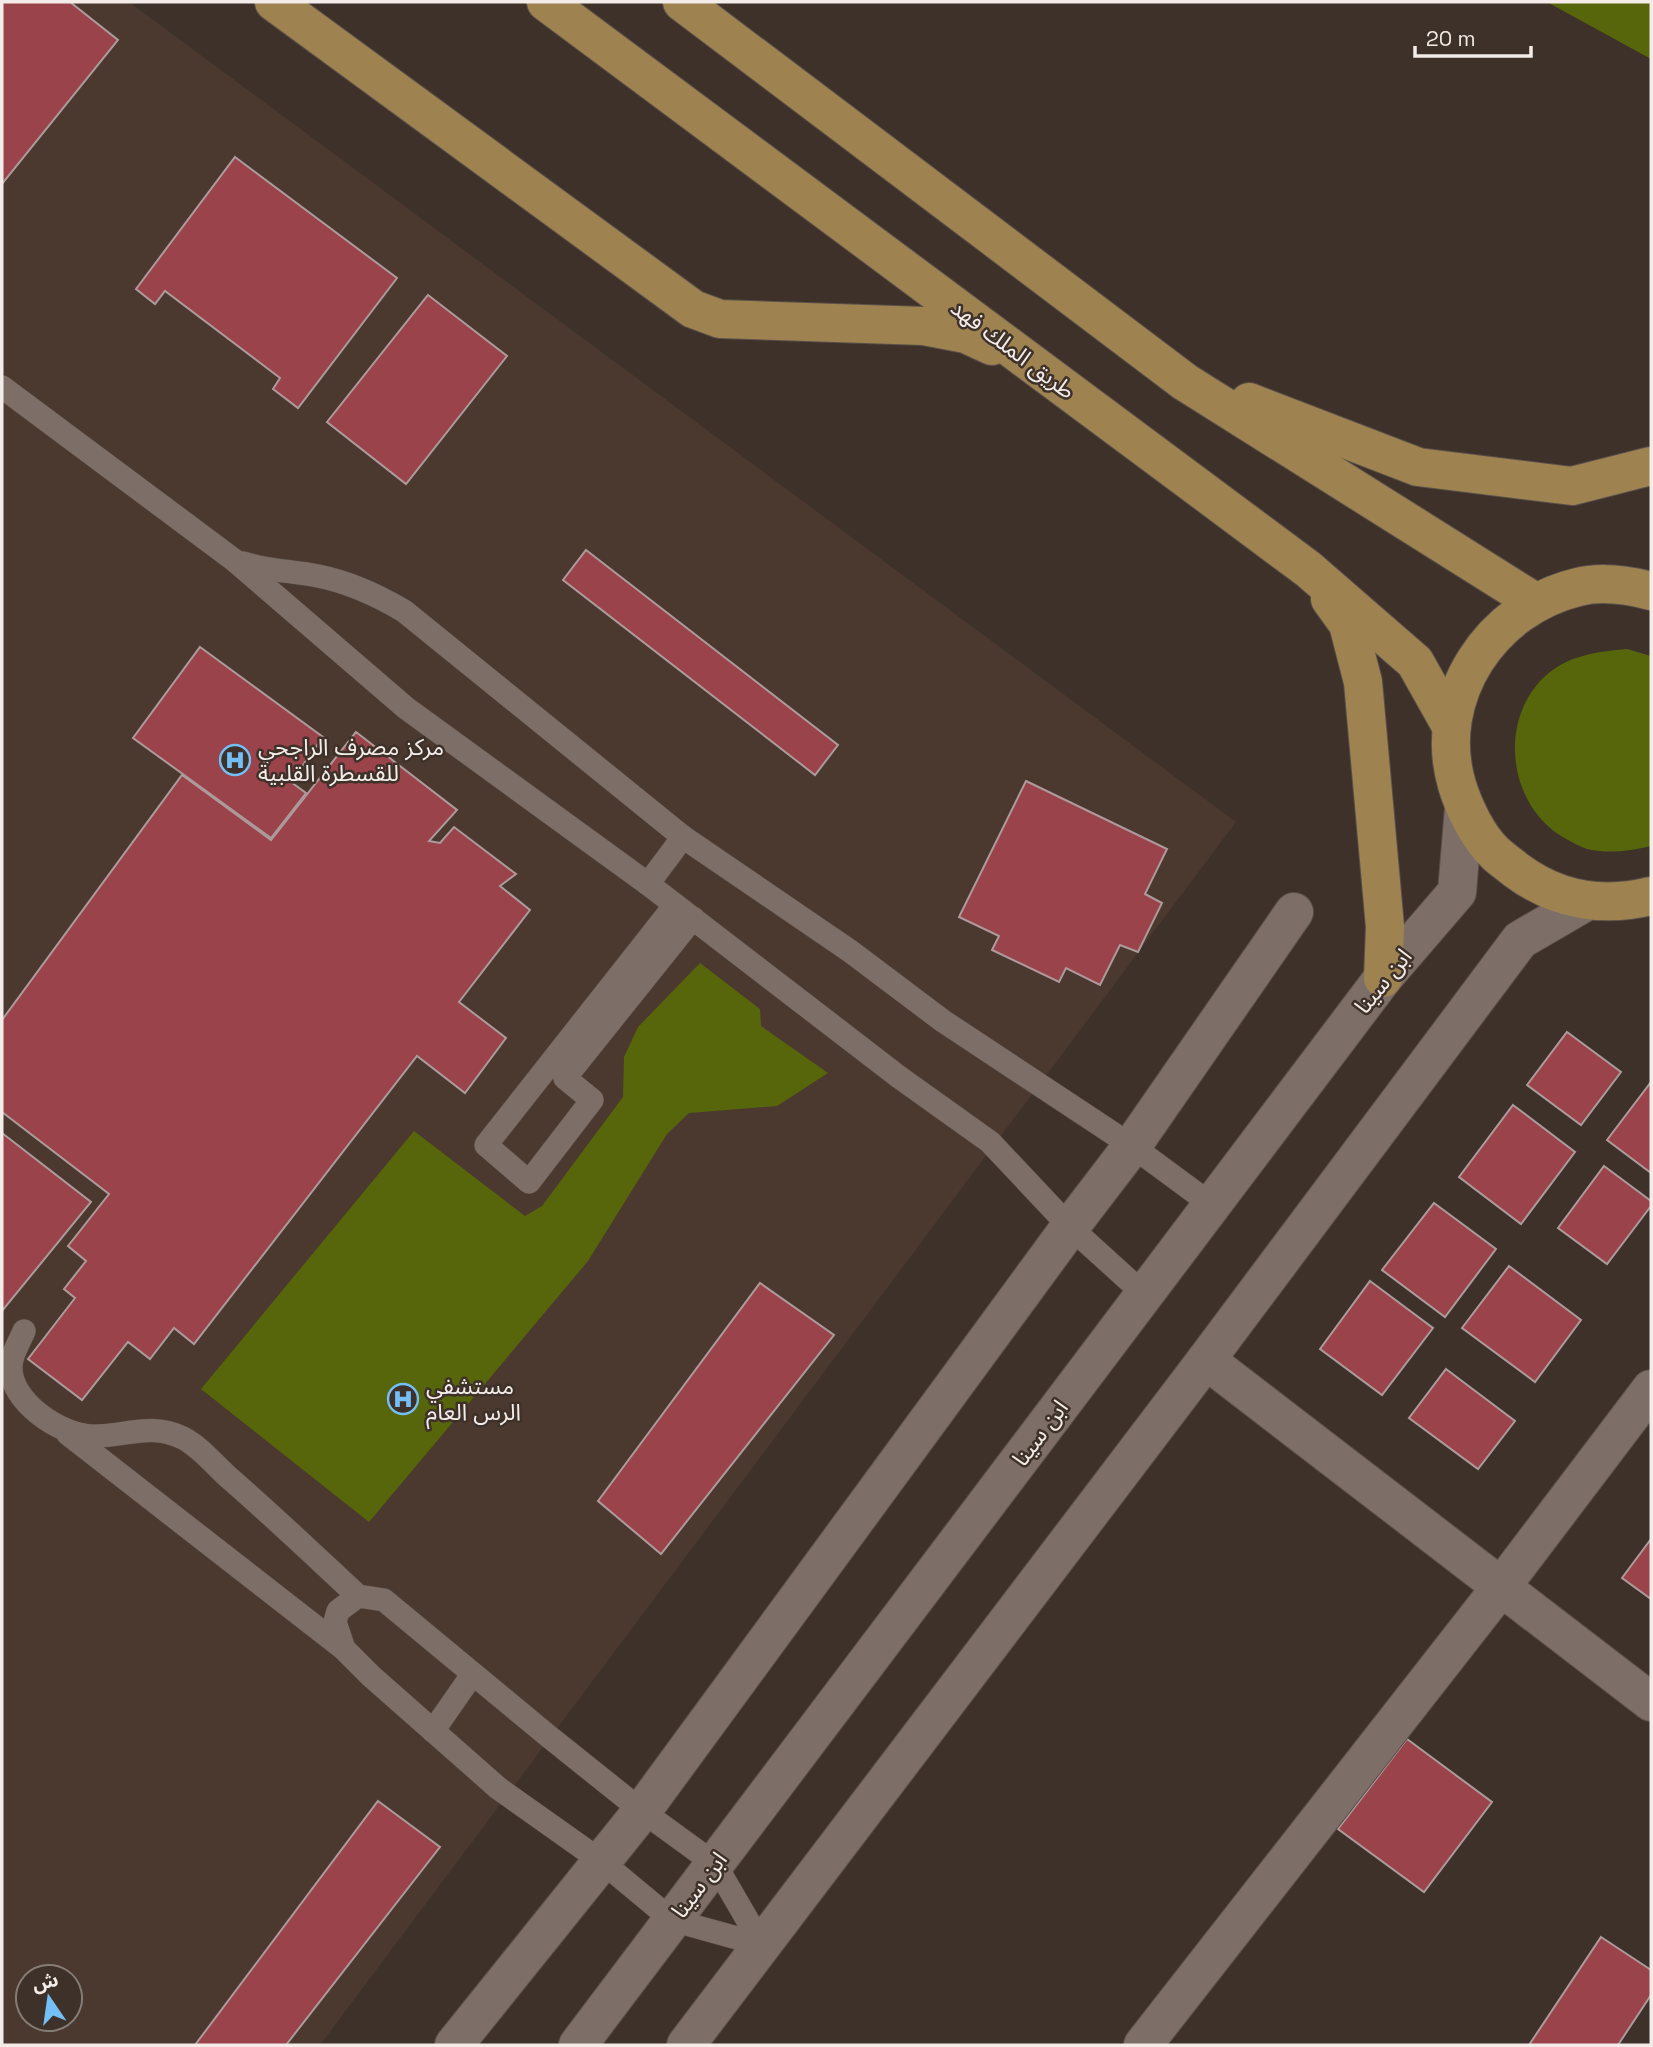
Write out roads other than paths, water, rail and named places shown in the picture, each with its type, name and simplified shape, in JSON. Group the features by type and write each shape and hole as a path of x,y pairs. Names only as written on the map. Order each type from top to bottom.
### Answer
{"main road":[{"path":"274,2 693,309 720,319 924,326 966,334 1034,364"},
{"name":"طريق الملك فهد","path":"546,2 1308,569 1415,662 1451,726"},
{"path":"682,2 1185,382 1535,602"},
{"path":"1185,382 1246,401 1418,467 1572,486 1651,466"},
{"path":"1308,569 1348,624 1363,682 1385,927 1383,978"},
{"path":"1643,582 1579,586 1535,602 1494,634 1465,676 1451,726 1452,768 1464,808 1494,852 1536,885 1587,901 1627,902 1651,896"}],"street":[{"name":"ابن سينا","path":"578,2045 1383,978 1457,892 1464,808"},
{"path":"686,2045 1206,1360 1520,940 1587,901"},
{"path":"454,2045 642,1811 1132,1146 1294,912"},
{"path":"1206,1360 1651,1702"},
{"path":"1143,2045 1501,1587 1651,1389"}],"lane":[{"path":"2,387 234,560 406,708 648,884 899,1077 990,1142 1070,1227 1145,1294"},
{"path":"234,560 264,570 320,576 373,593 404,611 684,836 850,951 943,1021 1132,1146 1212,1205"},
{"path":"648,884 684,836"},
{"path":"684,911 565,1078 592,1100 529,1182 486,1145 684,911"},
{"path":"24,1331 10,1364 13,1386 29,1405 344,1649 498,1788 601,1861 672,1920 762,1945"},
{"path":"64,1431 93,1436 135,1430 165,1432 184,1439 257,1502 358,1596 384,1600 472,1675 642,1811 715,1864 762,1945"},
{"path":"344,1649 334,1622 338,1611 358,1596"},
{"path":"433,1731 472,1675"}],"place":[{"name":"مركز مصرف الراجحي للقسطرة القلبية","path":"235,760"},
{"name":"مستشفي الرس العام","path":"403,1399"}]}
